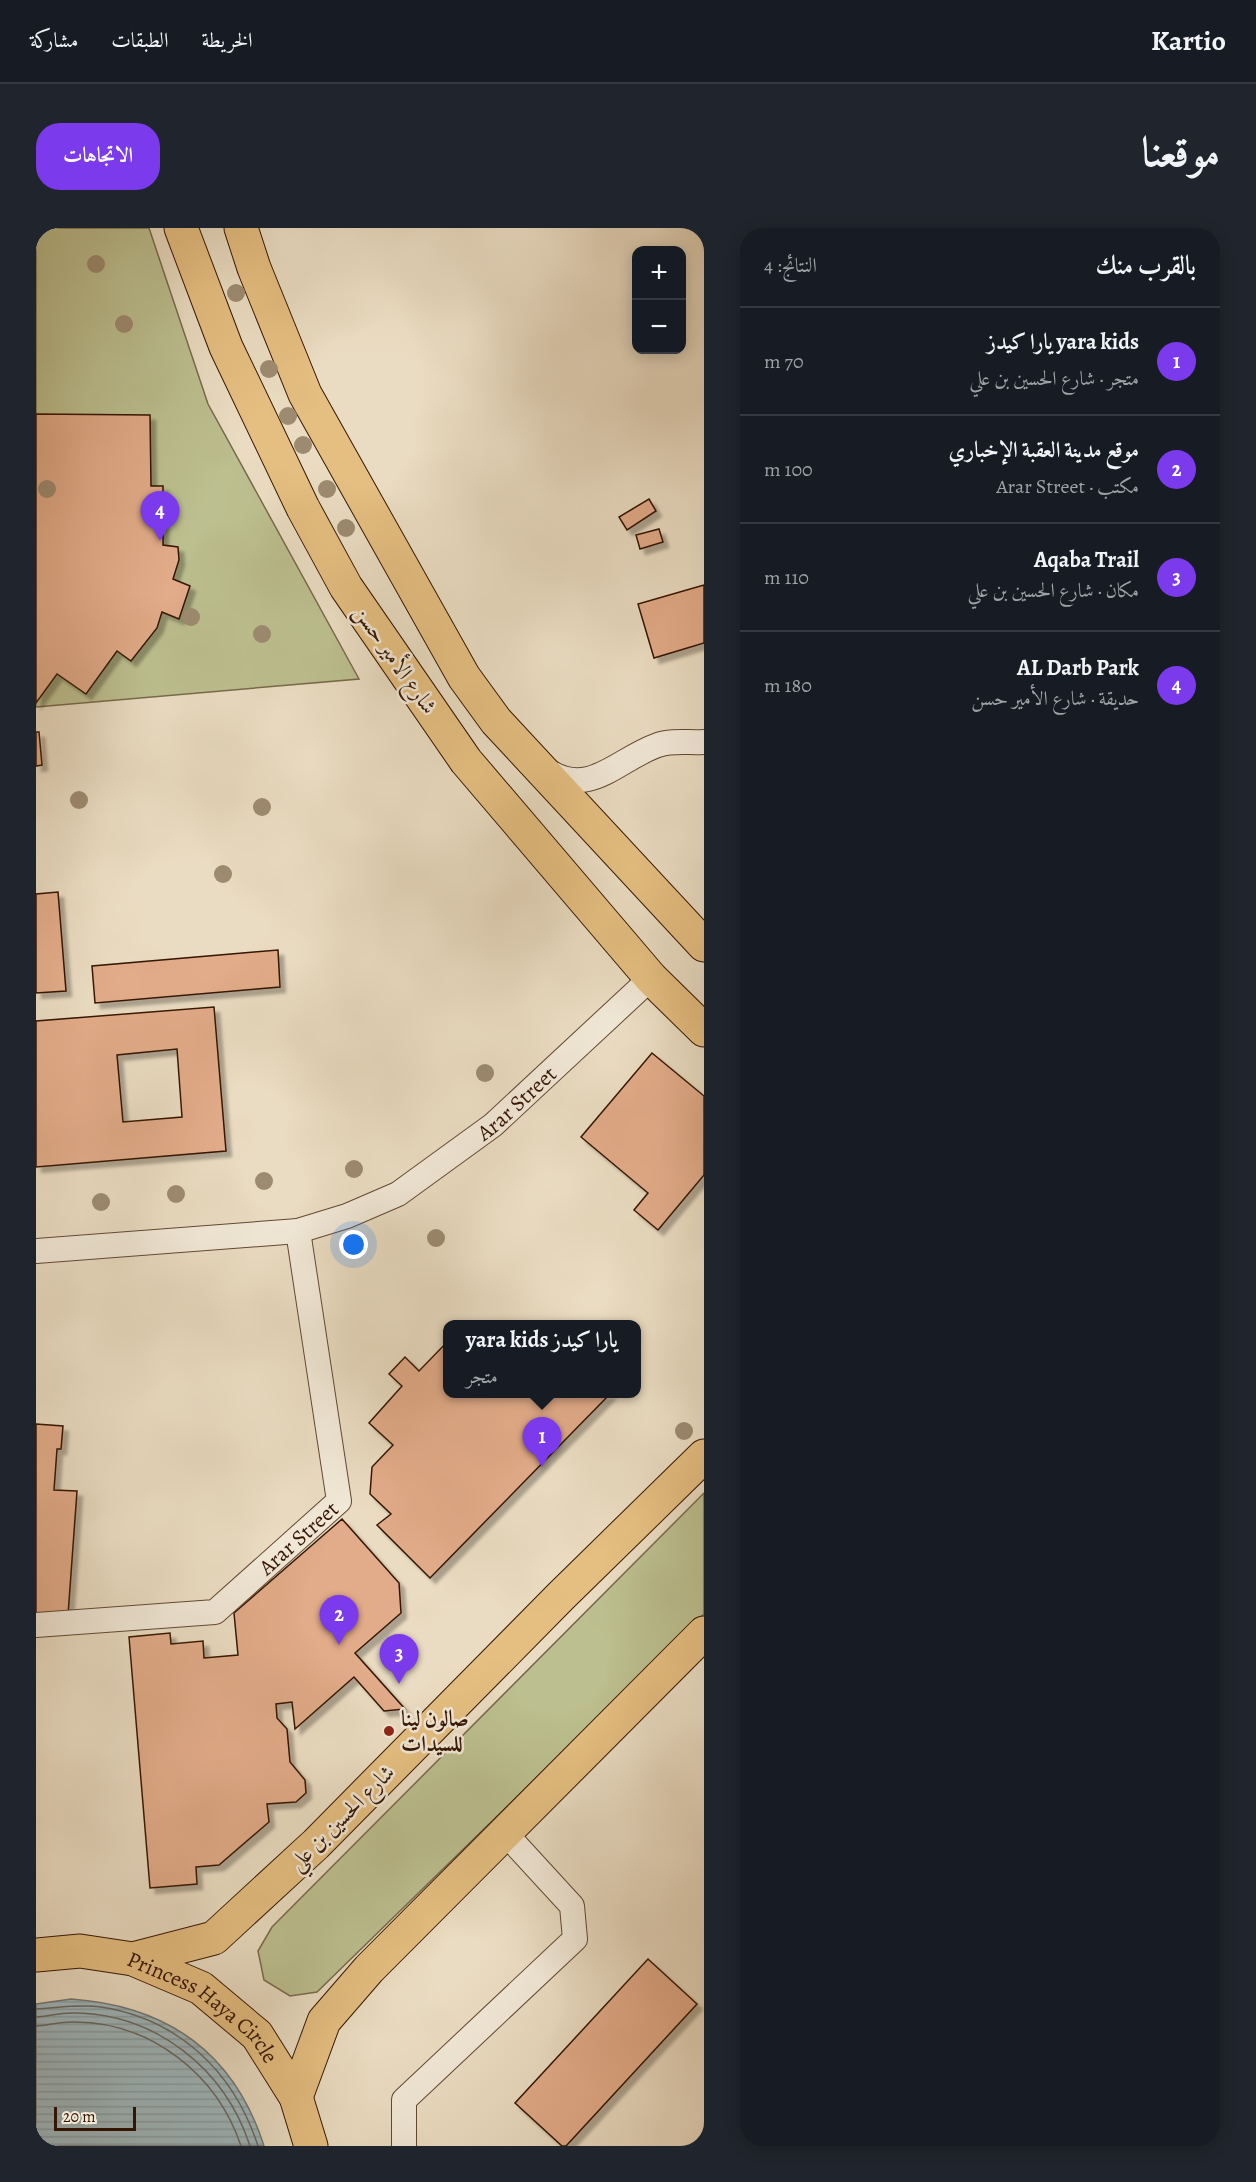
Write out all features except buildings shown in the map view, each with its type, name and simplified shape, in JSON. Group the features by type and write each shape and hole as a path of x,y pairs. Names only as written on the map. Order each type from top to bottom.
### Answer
{"main road":[{"name":"شارع الأمير حسن","path":"181,228 234,364 303,508 346,587 466,761 651,978 704,1030"},
{"name":"شارع الأمير حسن","path":"241,228 254,268 304,394 464,677 496,720 704,945"},
{"name":"شارع الحسين بن علي","path":"133,1959 214,1938 316,1844 561,1596 704,1456"},
{"path":"296,2097 324,2021 369,1969 704,1634"},
{"name":"Princess Haya Circle","path":"36,1955 80,1951 133,1959 201,1988 257,2035 296,2097 311,2146"}],"street":[{"path":"534,761 560,779 588,781 661,744 704,742"},
{"name":"Arar Street","path":"36,1251 298,1231 347,1216 398,1194 493,1125 651,978"},
{"name":"Arar Street","path":"36,1625 215,1612 339,1501 298,1231"},
{"path":"404,2146 404,2100 575,1939 572,1906 506,1834"}],"green space":[{"path":"36,228 149,228 208,404 359,679 36,707"},
{"path":"704,1493 704,1614 317,1992 290,1996 264,1980 258,1951 272,1927"}],"water":[{"path":"71,1999 106,2003 138,2012 167,2024 193,2040 215,2060 235,2084 251,2113 264,2146 36,2146 36,2004"}],"place":[{"name":"AL Darb Park","path":"160,541"},
{"name":"yara kids يارا كيدز","path":"542,1467"},
{"name":"موقع مدينة العقبة الإخباري","path":"339,1645"},
{"name":"Aqaba Trail","path":"399,1684"},
{"name":"صالون لينا للسيدات","path":"389,1731"}]}
